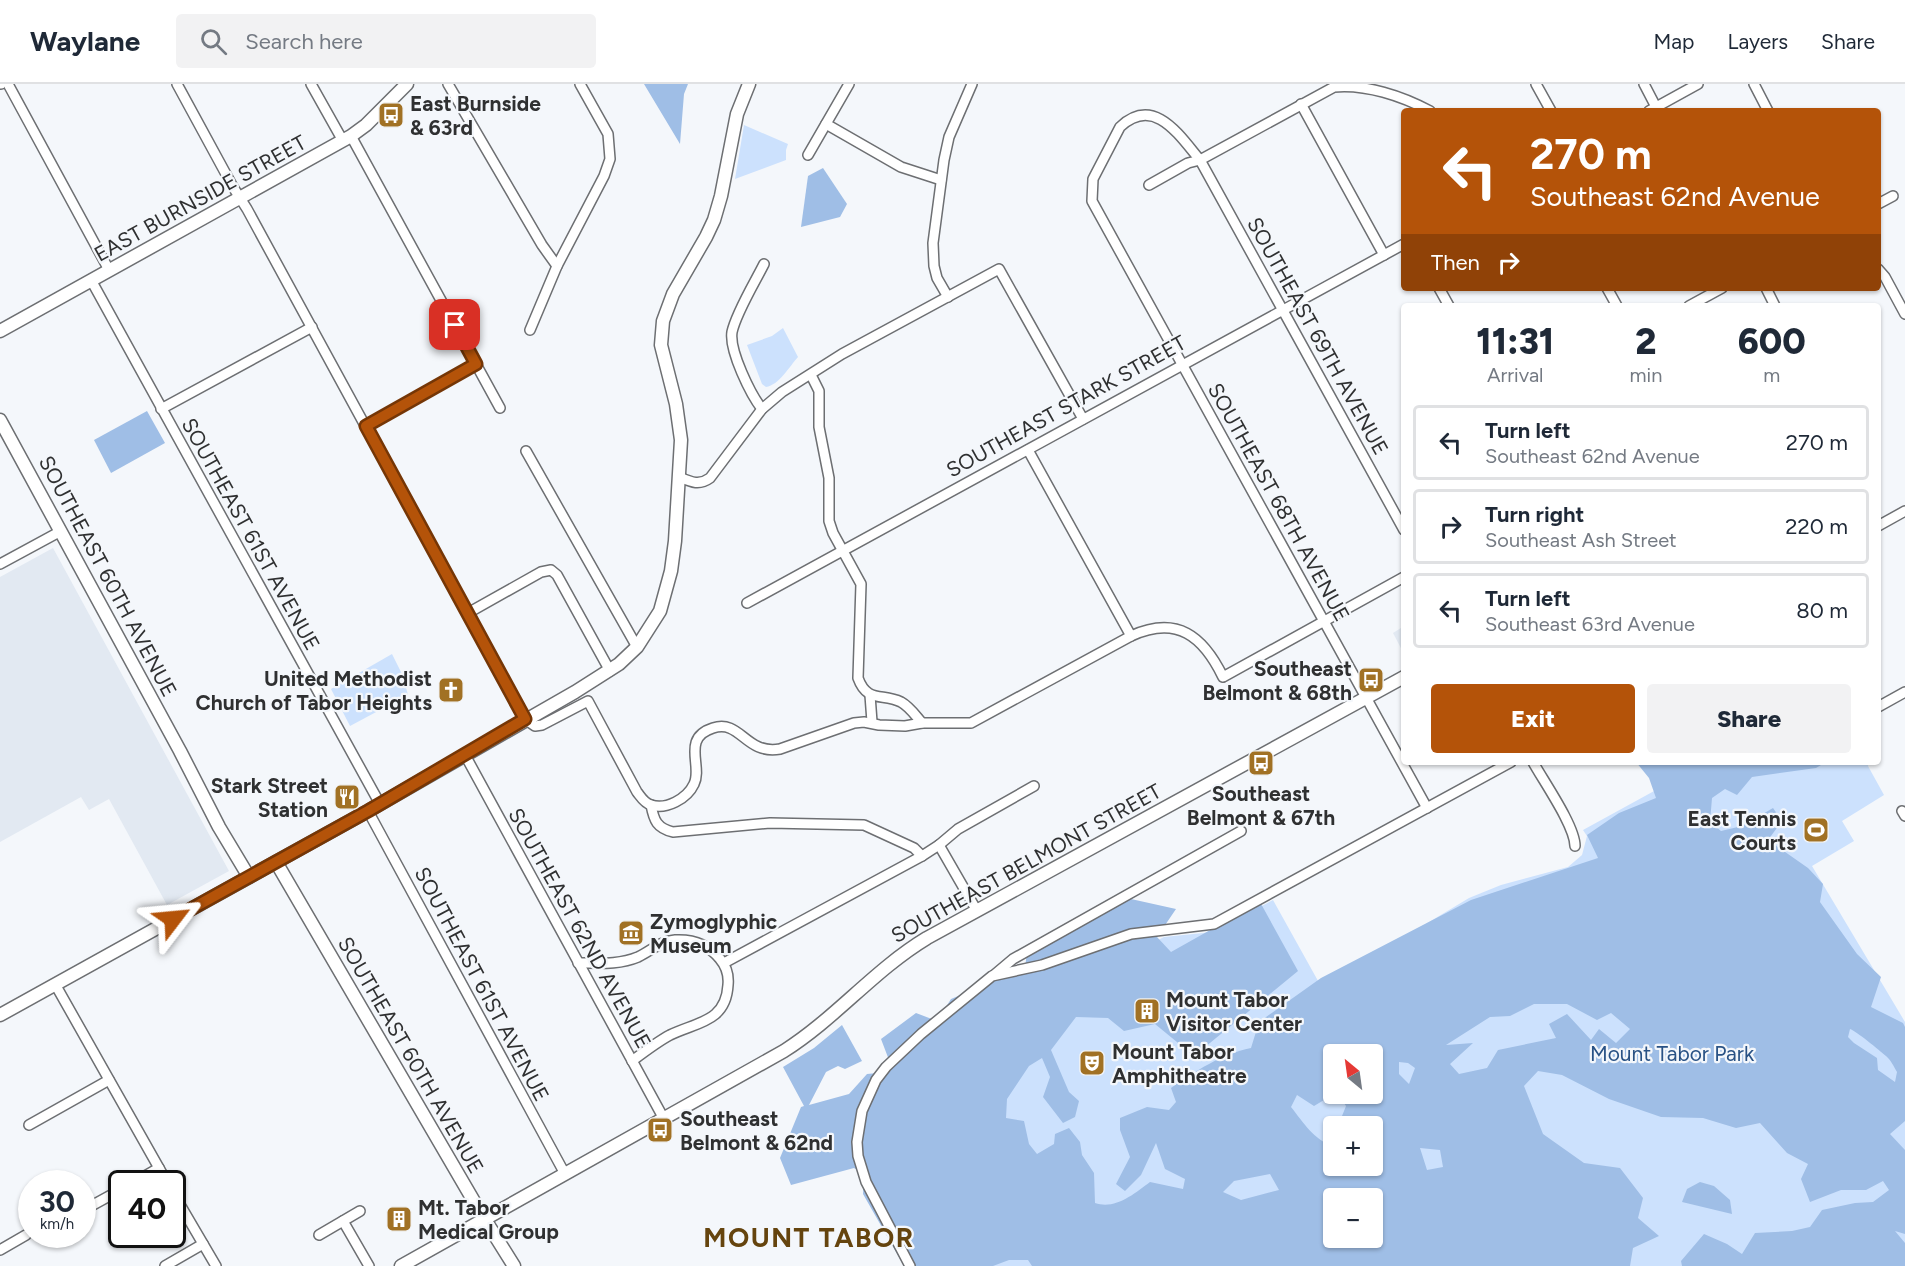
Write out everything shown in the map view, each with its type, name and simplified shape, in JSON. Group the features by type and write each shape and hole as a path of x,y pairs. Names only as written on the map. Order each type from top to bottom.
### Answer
{"street":[{"path":"8,84 109,270"},
{"path":"177,84 525,719 535,726 542,725 588,701 637,792 644,801 651,805 670,804 689,793 696,779 694,752 696,744 708,730 715,727 723,726 733,729 756,747 769,751 854,723 872,722 879,725 905,726 922,723 971,723 1131,636 1157,627 1184,631 1199,640 1208,649 1223,676 1401,579"},
{"path":"311,84 347,139 500,408"},
{"name":"EAST BURNSIDE STREET","path":"0,332 347,139 366,125 407,84"},
{"path":"448,84 557,266"},
{"path":"530,330 557,266 610,159 610,141 580,84"},
{"path":"0,1015 249,878 465,755 610,670 637,646 657,617 668,583 673,557 680,477 680,425 662,355 661,329 673,294 714,220 737,114 749,84"},
{"path":"808,154 849,84"},
{"path":"948,297 937,278 933,255 941,180 949,137 972,84"},
{"path":"1536,84 1549,108"},
{"path":"1644,84 1653,108"},
{"path":"1655,108 1698,84"},
{"path":"1754,84 1766,108"},
{"path":"1149,185 1334,87 1351,86 1376,89 1424,108"},
{"path":"1301,104 1384,255"},
{"name":"SOUTHEAST 69TH AVENUE","path":"1098,214 1091,195 1093,179 1120,127 1135,116 1150,114 1163,120 1176,131 1200,160 1401,525"},
{"path":"826,124 901,167 941,180"},
{"path":"1881,202 1893,196"},
{"name":"SOUTHEAST 68TH AVENUE","path":"1098,214 1401,761"},
{"name":"SOUTHEAST STARK STREET","path":"747,603 1401,246"},
{"path":"762,410 754,398 735,352 732,333 764,264"},
{"path":"680,477 693,483 704,482 710,478 762,410 783,392 842,354 999,269 1083,419"},
{"path":"1881,272 1905,314"},
{"name":"SOUTHEAST 61ST AVENUE","path":"91,280 380,804"},
{"path":"1694,303 1716,291"},
{"path":"161,409 312,327"},
{"path":"366,426 476,364"},
{"path":"811,375 819,391 819,427 829,478 829,521 861,584 858,678 861,686 870,695 900,702 910,708 922,723"},
{"name":"SOUTHEAST 60TH AVENUE","path":"0,420 214,819 249,878"},
{"path":"1028,450 1131,636"},
{"path":"526,451 637,646"},
{"path":"1881,524 1905,511"},
{"path":"0,564 61,531"},
{"path":"468,613 541,572 551,570 557,575 610,670"},
{"name":"SOUTHEAST BELMONT STREET","path":"401,1266 799,1041 818,1028 899,956 1401,678"},
{"path":"1881,705 1905,692"},
{"path":"870,695 872,722"},
{"name":"SOUTHEAST 62ND AVENUE","path":"465,755 664,1119"},
{"name":"SOUTHEAST 68TH AVENUE","path":"1403,765 1427,808"},
{"path":"992,976 1042,964 1131,934 1211,925 1506,765"},
{"path":"1535,765 1574,836 1575,846"},
{"path":"724,963 922,856 957,829 1034,786"},
{"path":"651,805 654,820 658,826 673,832 770,823 864,825 914,848 922,856"},
{"name":"SOUTHEAST 61ST AVENUE","path":"368,811 565,1174"},
{"path":"910,1266 866,1182 860,1164 857,1142 862,1111 873,1086 886,1067 921,1034 1013,959 1241,831"},
{"path":"939,845 977,911"},
{"name":"SOUTHEAST 60TH AVENUE","path":"276,862 514,1266"},
{"path":"578,963 624,961 638,957 658,945 678,940 692,941 705,946 724,963 728,988 724,1004 718,1011 701,1024 668,1036 632,1061"},
{"path":"55,984 161,1170"},
{"path":"29,1125 109,1080"},
{"path":"154,1170 159,1167"},
{"path":"319,1235 360,1211"},
{"path":"186,1215 216,1266"},
{"path":"343,1221 369,1266"},
{"path":"0,1250 18,1240"},
{"path":"165,1266 203,1244"}],"shaded area":[{"path":"53,548 229,871 167,905 109,799 89,810 81,797 0,842 0,577"},
{"path":"1401,628 1401,648 1393,633"}],"green space":[{"path":"644,84 688,84 684,94 680,144"},
{"path":"744,125 788,144 786,160 735,179"},
{"path":"823,168 847,204 840,217 801,227 808,176"},
{"path":"783,328 798,357 779,379 766,387 762,384 747,345 772,336"},
{"path":"147,411 165,443 111,473 94,440"},
{"path":"392,654 403,676 408,695 350,726 331,689"},
{"name":"Mount Tabor Park","path":"1638,765 1821,765 1816,768 1752,777 1737,795 1725,789 1712,798 1710,822 1721,831 1742,826 1773,808 1782,821 1768,840 1808,868 1823,884 1820,902 1857,954 1881,977 1871,1007 1903,1023 1905,1027 1905,1121 1890,1134 1905,1150 1905,1234 1895,1231 1905,1243 1905,1266 1682,1266 1681,1261 1704,1234 1727,1244 1742,1254 1755,1233 1792,1231 1810,1227 1822,1210 1855,1203 1873,1202 1889,1190 1883,1181 1866,1190 1841,1190 1810,1202 1801,1179 1808,1164 1787,1153 1760,1123 1736,1128 1703,1118 1661,1117 1609,1099 1562,1075 1538,1071 1524,1086 1543,1134 1584,1163 1620,1168 1643,1198 1638,1218 1659,1236 1633,1248 1630,1266 1032,1266 1028,1260 1009,1260 993,1266 904,1266 863,1194 864,1174 854,1168 791,1185 780,1158 801,1107 804,1106 783,1067 814,1048 842,1025 862,1061 845,1069 838,1066 826,1072 809,1105 849,1094 867,1074 888,1072 889,1060 881,1039 916,1013 937,1021 951,999 1025,968 1028,944 1131,899 1176,909 1157,937 1171,952 1260,902 1298,971 1194,1056 1155,1024 1124,1031 1108,1018 1076,1017 1051,1050 1069,1092 1079,1101 1075,1117 1063,1123 1043,1097 1050,1077 1042,1058 1029,1066 1007,1099 1006,1118 1024,1121 1029,1144 1037,1154 1054,1144 1055,1134 1069,1128 1080,1142 1082,1155 1094,1173 1095,1203 1102,1205 1117,1203 1150,1182 1183,1189 1185,1179 1165,1169 1156,1143 1141,1175 1125,1191 1116,1184 1130,1157 1120,1130 1120,1118 1147,1107 1169,1110 1176,1102 1171,1088 1219,1059 1251,1048 1259,1022 1321,978 1471,900 1598,858 1587,835 1619,813 1656,798 1649,778","holes":["1534,1004 1567,1004 1597,1020 1611,1013 1630,1029 1616,1043 1599,1029 1591,1040 1567,1014 1549,1024 1556,1038 1498,1050 1487,1068 1459,1074 1450,1064 1473,1043 1446,1045 1490,1017 1510,1016","1850,1029 1889,1059 1897,1072 1895,1082 1878,1070 1877,1058 1848,1037","1323,1044 1383,1044 1383,1104 1345,1104 1342,1116 1383,1116 1383,1176 1323,1176 1323,1141 1291,1107 1297,1095 1314,1106 1323,1101","1399,1062 1408,1063 1415,1068 1409,1084 1399,1074","1420,1148 1440,1150 1443,1167 1427,1170","1270,1174 1279,1190 1241,1200 1223,1192 1234,1181"]},
{"name":"Mount Tabor Park","path":"1702,765 1868,765 1884,795 1842,821 1854,841 1812,866 1905,1022 1905,1266 926,1266 870,1126 1152,943 1164,937 1213,932 1273,900 1353,1044 1323,1044 1323,1104 1383,1104 1383,1044 1354,1044 1331,981 1469,898 1501,885 1568,867 1582,855 1587,836 1583,830"},
{"path":"1700,1182 1714,1186 1730,1200 1732,1214 1682,1202 1687,1189"}],"place":[{"name":"East Burnside & 63rd","path":"391,115"},
{"name":"Southeast Belmont & 68th","path":"1371,680"},
{"name":"United Methodist Church of Tabor Heights","path":"451,690"},
{"name":"Southeast Belmont & 67th","path":"1261,763"},
{"name":"Stark Street Station","path":"347,797"},
{"name":"East Tennis Courts","path":"1816,830"},
{"name":"Zymoglyphic Museum","path":"631,933"},
{"name":"Mount Tabor Visitor Center","path":"1147,1011"},
{"name":"Mount Tabor Amphitheatre","path":"1092,1063"},
{"name":"Southeast Belmont & 62nd","path":"660,1130"},
{"name":"Mt. Tabor Medical Group","path":"399,1219"}],"district":[{"name":"MOUNT TABOR","path":"809,1237"}],"route":[{"path":"173,919 368,811 525,719 366,426 476,364 455,325"}]}
